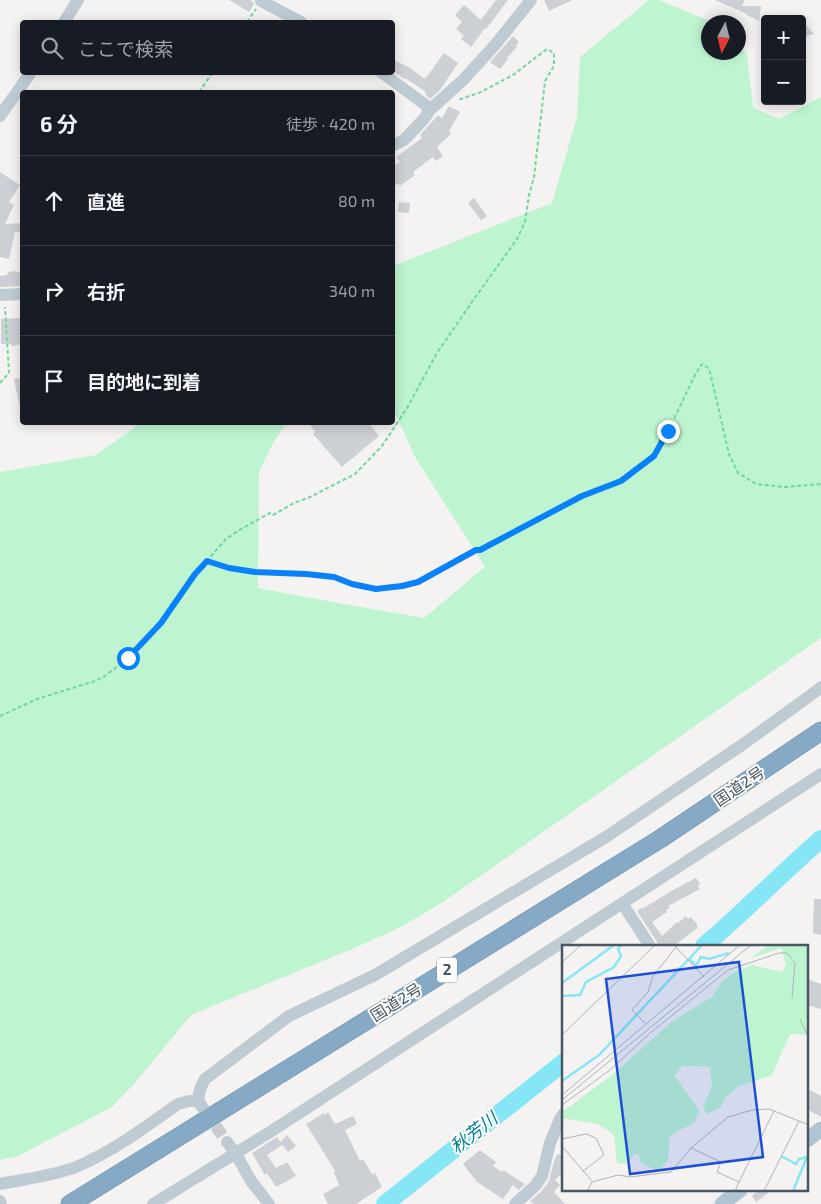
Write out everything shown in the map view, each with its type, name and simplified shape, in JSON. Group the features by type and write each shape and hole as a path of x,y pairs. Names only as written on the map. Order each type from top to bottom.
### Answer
{"highway":[{"name":"国道2号","path":"70,1204 660,839 821,731"}],"main road":[{"path":"808,1139 821,1130"},
{"path":"722,1204 737,1192"}],"street":[{"path":"65,20 78,0"},
{"path":"261,0 297,20"},
{"path":"395,144 404,140 430,109 463,80 495,45 531,0"},
{"path":"0,116 29,75"},
{"path":"385,75 430,109"},
{"path":"2,295 20,294"},
{"path":"0,1184 74,1168 117,1146 178,1104 189,1101 202,1106 200,1089 205,1079 289,1016 375,975 606,837 742,746 821,687"},
{"path":"153,1204 236,1154 821,774"},
{"path":"622,903 649,945"},
{"path":"515,1204 535,1186 542,1176 550,1143 562,1116"},
{"path":"227,1142 251,1181 269,1204"}],"path":[{"path":"247,20 261,0"},
{"path":"0,716 37,699 95,681 105,676 128,658 161,623 195,574 226,539 270,513 273,514 355,474 382,446 407,408 437,353 517,238 525,222 534,177 545,81 554,66 554,53 547,49 513,76 481,92 456,101"},
{"path":"200,90 211,75"},
{"path":"0,383 9,373 2,295"},
{"path":"207,561 229,568 255,572 334,577 352,584 376,589 418,582 582,496 621,481 654,456 702,364 710,372 729,454 738,473 756,484 785,487 821,484"}],"green space":[{"path":"649,0 659,0 701,17 701,60 746,60 747,54 753,108 779,119 821,97 821,638 443,902 399,928 191,1015 134,1084 112,1107 18,1156 0,1160 0,472 96,455 138,425 285,425 273,443 259,472 258,588 424,618 485,567 415,457 395,412 395,265 552,203 577,117 580,57"}],"building":[{"path":"229,0 250,0 254,4 249,12"},
{"path":"496,0 508,0 471,47 461,39 464,36 456,29 462,22 455,15 464,5 481,20"},
{"path":"544,0 572,0 549,11"},
{"path":"715,0 745,0 742,6 761,6 759,21 747,14"},
{"path":"806,25 814,34 806,36"},
{"path":"513,36 519,42 500,69 490,62"},
{"path":"444,53 458,63 440,90 430,99 425,94 426,92 395,72 395,60 425,79"},
{"path":"449,106 460,112 449,131 451,134 437,147 443,156 436,161 433,157 413,172 415,175 400,186 398,183 395,185 395,165 400,162 396,157 422,138 420,135 438,115 442,118"},
{"path":"0,172 20,185 9,202 14,205 5,224 20,223 20,232 15,232 9,259 0,257"},
{"path":"474,198 487,216 481,220 468,203"},
{"path":"399,202 410,203 409,213 398,212"},
{"path":"20,271 20,286 0,287 0,276 7,275 8,272"},
{"path":"20,318 20,344 12,346 11,344 1,344 1,319"},
{"path":"20,378 20,403 19,403 14,379"},
{"path":"310,425 370,425 379,436 342,467 313,434 315,432"},
{"path":"696,878 700,884 698,886 700,889 668,906 670,908 666,910 667,912 652,922 662,936 686,916 688,919 691,917 697,924 697,928 675,945 658,945 637,911"},
{"path":"814,899 821,899 821,935 813,933"},
{"path":"808,979 821,984 821,1009 808,1005"},
{"path":"810,1090 821,1096 821,1117 808,1110 808,1093"},
{"path":"328,1112 335,1124 353,1116 357,1124 345,1130 360,1161 363,1159 372,1174 375,1173 382,1187 356,1204 328,1204 323,1194 339,1185 335,1171 306,1124"},
{"path":"287,1135 296,1146 288,1152 280,1142"},
{"path":"277,1137 282,1145 267,1155 276,1168 287,1162 296,1176 276,1187 267,1173 265,1175 252,1153"},
{"path":"480,1150 496,1162 493,1166 525,1184 519,1190 513,1185 503,1199 477,1182 463,1164"},
{"path":"558,1154 562,1157 562,1168 560,1170 562,1173 555,1180 560,1185 554,1192 565,1204 534,1204 530,1201 541,1192 549,1181 555,1158"},
{"path":"757,1192 769,1192 756,1202 752,1196"}],"waterway":[{"name":"秋芳川","path":"705,945 821,839"},
{"name":"秋芳川","path":"385,1204 562,1064"}],"tunnel":[{"path":"205,1111 227,1142"}],"route":[{"path":"128,658 161,623 195,574 207,561 229,568 255,572 334,577 352,584 376,589 418,582 582,496 621,481 654,456 668,431"}]}
